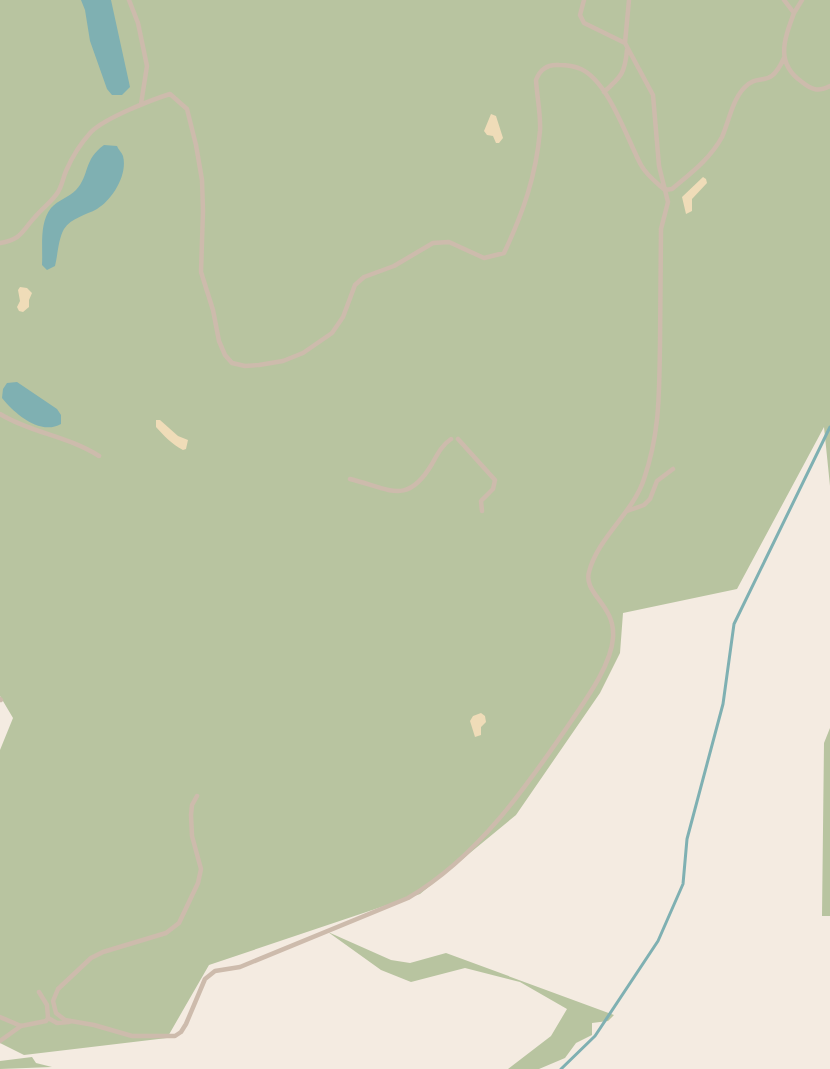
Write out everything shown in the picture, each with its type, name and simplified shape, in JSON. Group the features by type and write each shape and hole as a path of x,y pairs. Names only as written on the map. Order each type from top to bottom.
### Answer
{"lane":[{"path":"129,0 138,22 147,66 141,104"},
{"path":"58,989 53,1001 56,1013 65,1020 132,1036 175,1036 181,1032 186,1024 205,979 215,971 240,967 408,898 425,888 464,854 508,810 538,771 594,688 611,650 613,622 604,605 591,590 588,582 589,572 598,552 626,512 643,482 655,440 660,407 661,229 668,202 659,166 653,95 624,43 584,23 580,15 584,0"},
{"path":"624,43 629,0"},
{"path":"784,0 794,13"},
{"path":"0,243 14,240 21,236 34,217 54,198 60,189 66,170 81,145 93,130 141,104 170,94 187,109 202,180 201,272 213,310 219,341 232,363 252,365 282,361 303,353 332,333 342,317 355,285 364,277 394,266 433,243 449,242 484,258 504,253 524,212 533,172 540,129 536,80 539,73 545,67 555,65 581,69 590,75 604,92 650,178 665,190 672,189 706,161 721,138 738,98 746,87 771,78 778,72 784,58 785,38 794,13 802,0"},
{"path":"604,92 620,78 625,67 628,50"},
{"path":"784,58 790,74 812,90 822,90 830,86"},
{"path":"0,414 18,425 66,438 99,456"},
{"path":"350,479 396,490 413,488 422,480 440,449 451,439"},
{"path":"458,439 495,480 493,489 481,501 482,511"},
{"path":"626,512 644,504 650,499 657,481 673,469"},
{"path":"45,1002 91,958 103,952 166,933 179,923 198,883 201,869 192,836 190,815 192,806 198,796"},
{"path":"39,992 45,1002 48,1018"},
{"path":"0,1017 21,1026"},
{"path":"0,1041 21,1026 48,1018 57,1023 82,1023"}],"green space":[{"path":"0,0 830,0 830,486 824,427 737,589 623,613 620,653 600,693 516,815 420,894 209,965 167,1038 24,1055 0,1043 0,750 13,718 0,696"},
{"path":"830,728 830,916 822,916 824,743"},
{"path":"328,932 391,960 410,963 446,953 614,1015 608,1021 592,1023 592,1035 576,1043 565,1058 539,1069 508,1069 551,1036 567,1009 520,982 465,968 411,982 381,970"},
{"path":"32,1057 36,1063 52,1067 0,1069 0,1061"}],"sand":[{"path":"491,114 496,116 503,138 499,143 496,143 493,136 487,135 484,131"},
{"path":"703,177 707,183 692,199 692,211 686,214 682,197"},
{"path":"20,287 27,288 32,293 29,307 23,312 19,311 17,307 20,301 18,290"},
{"path":"156,420 160,420 178,436 188,440 186,449 179,448 165,437 156,427"},
{"path":"481,713 485,716 486,722 481,727 481,735 475,737 470,721 473,716"}],"water":[{"path":"81,0 111,0 130,87 122,95 112,95 107,89 90,41 85,10"},
{"path":"104,145 117,146 122,155 123,171 118,186 103,205 67,225 60,238 55,266 47,270 42,265 42,235 47,214 54,205 76,190 93,156"},
{"path":"17,382 57,409 61,415 61,424 53,427 36,425 13,410 2,398 3,389 7,383"}],"waterway":[{"path":"561,1069 595,1036 658,941 683,884 687,839 723,704 734,624 830,427"}]}
